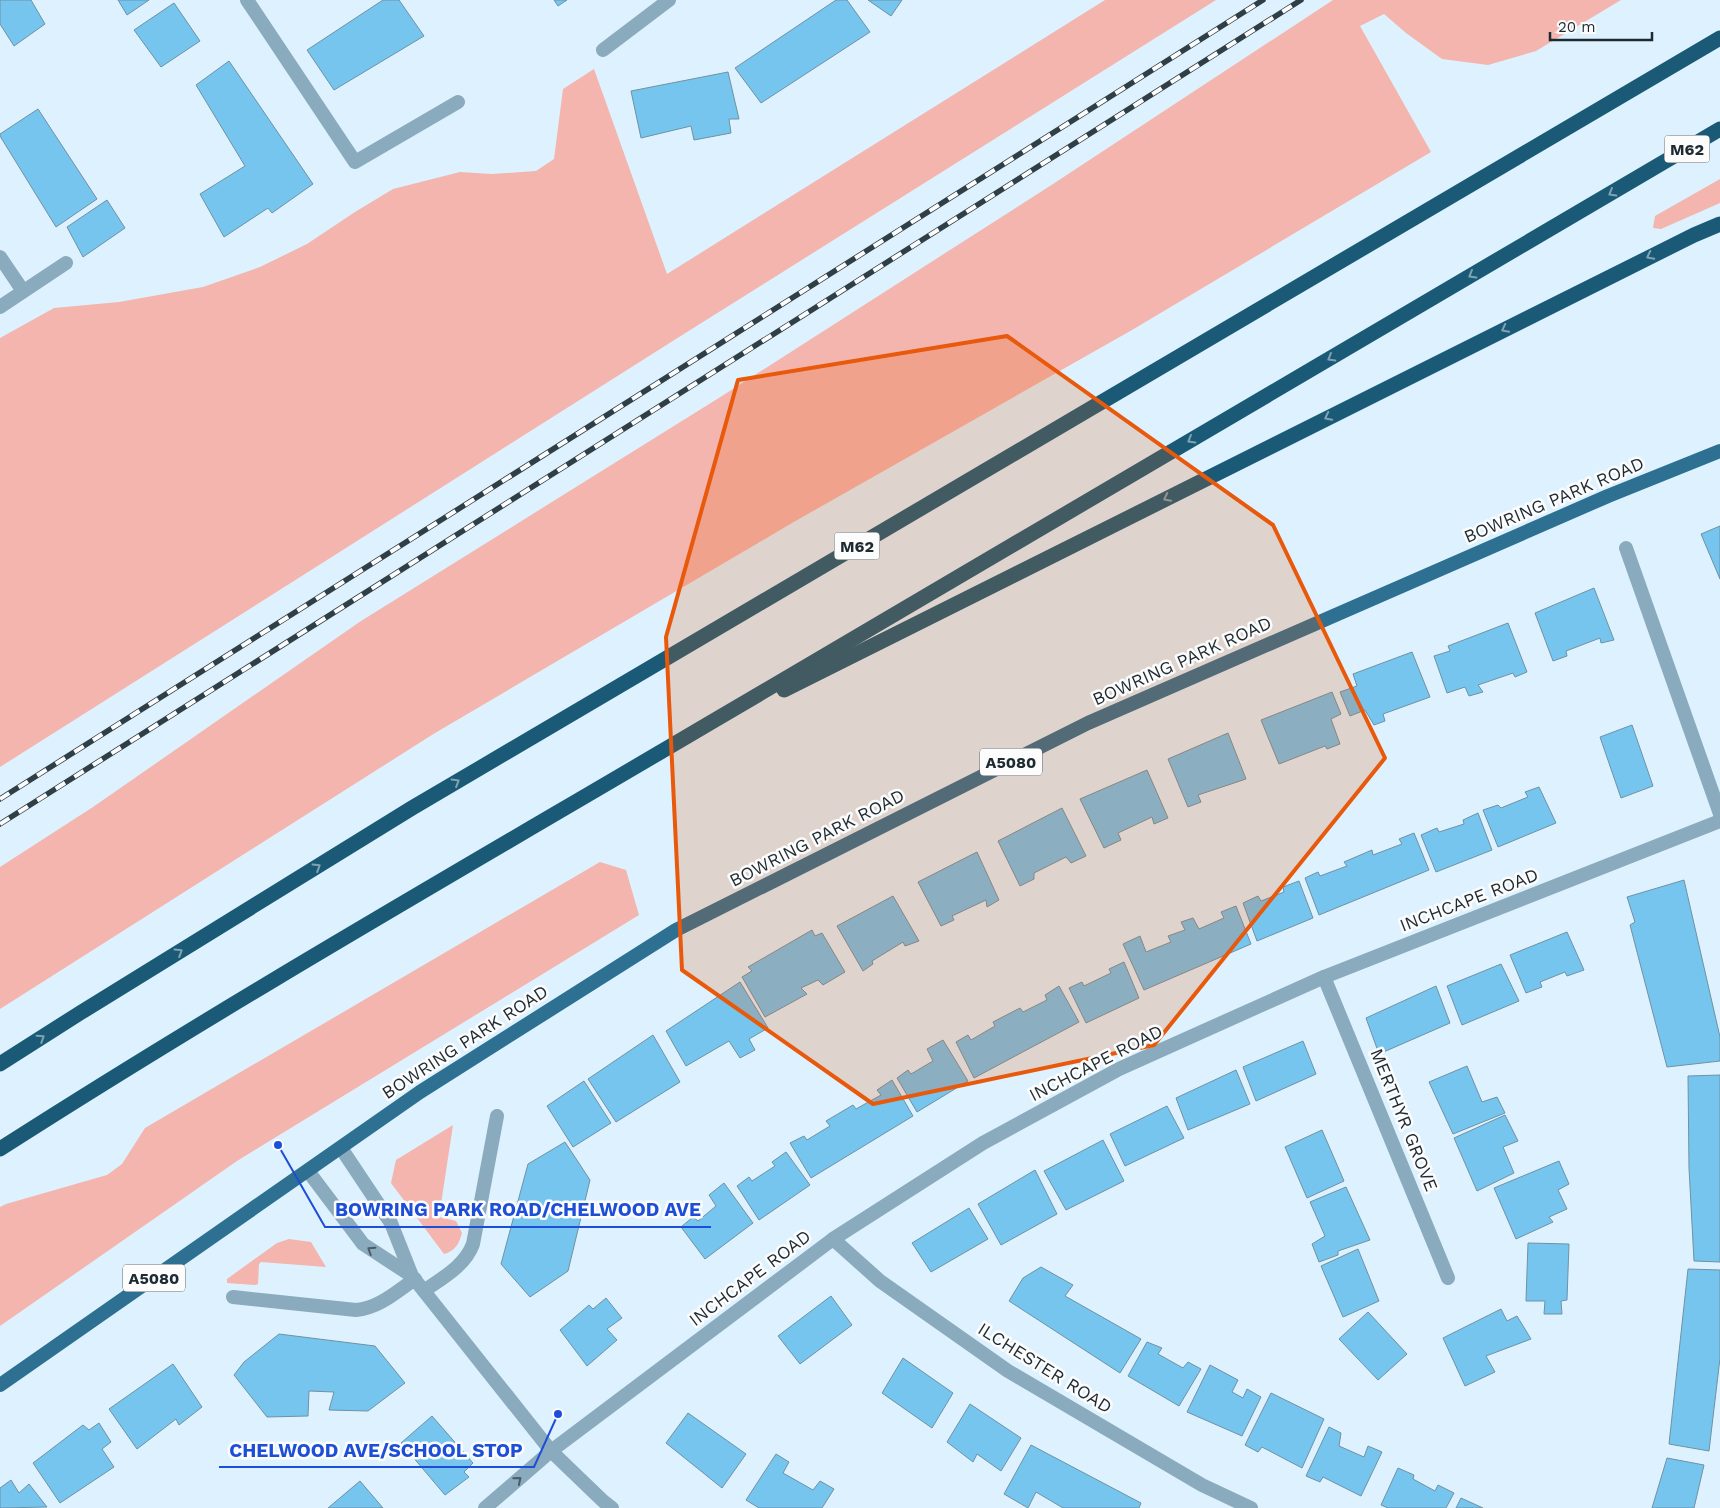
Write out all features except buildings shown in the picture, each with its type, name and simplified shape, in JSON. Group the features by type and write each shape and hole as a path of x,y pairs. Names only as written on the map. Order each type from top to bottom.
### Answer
{"highway":[{"name":"M62","path":"0,1064 412,808 1720,38"},
{"name":"M62","path":"0,1149 130,1066 478,858 1720,130"},
{"path":"661,752 1685,239 1720,224"}],"main road":[{"name":"BOWRING PARK ROAD","path":"0,1386 427,1087 676,930 1088,723 1608,496 1720,450"}],"street":[{"path":"247,0 355,162 458,102"},
{"path":"603,50 669,0"},
{"path":"0,257 23,292"},
{"path":"0,307 66,263"},
{"path":"1626,548 1720,814"},
{"name":"INCHCAPE ROAD","path":"485,1508 552,1451 833,1239 983,1143 1119,1069 1324,977 1720,822"},
{"name":"MERTHYR GROVE","path":"1324,977 1448,1278"},
{"path":"424,1291 451,1272 469,1254 473,1244 497,1116"},
{"path":"341,1148 391,1223 413,1278"},
{"path":"308,1171 363,1244 413,1278 552,1451 602,1501 612,1508"},
{"name":"ILCHESTER ROAD","path":"833,1239 880,1282 1008,1371 1202,1485 1251,1508"},
{"path":"234,1297 356,1310 377,1306 413,1278"}],"highlighted area":[{"path":"1007,336 1273,525 1385,758 1154,1045 873,1104 682,970 666,637 738,380"}],"shaded area":[{"path":"1105,0 1216,0 0,767 0,338 54,308 119,302 203,287 260,267 307,244 393,189 460,172 492,174 536,171 554,159 563,89 594,69 667,274"},
{"path":"1333,0 1621,0 1536,51 1488,65 1442,59 1406,33 1384,14 1360,26 1431,152 1132,330 792,523 435,733 0,1009 0,867 93,807 361,621 722,396 1053,184"},
{"path":"1720,179 1720,203 1661,229 1653,228 1655,216"},
{"path":"600,862 626,870 639,915 237,1161 0,1326 0,1207 107,1175 122,1164 145,1128"},
{"path":"453,1125 439,1217 456,1221 462,1233 456,1246 444,1254 391,1183 396,1160"},
{"path":"289,1239 311,1242 326,1267 261,1262 259,1264 258,1284 227,1283 227,1279 277,1243"}],"railway":[{"path":"0,799 1263,0"},
{"path":"0,824 1301,0"}],"place":[{"name":"BOWRING PARK ROAD/CHELWOOD AVE","path":"278,1145"},
{"name":"CHELWOOD AVE/SCHOOL STOP","path":"558,1414"}]}
